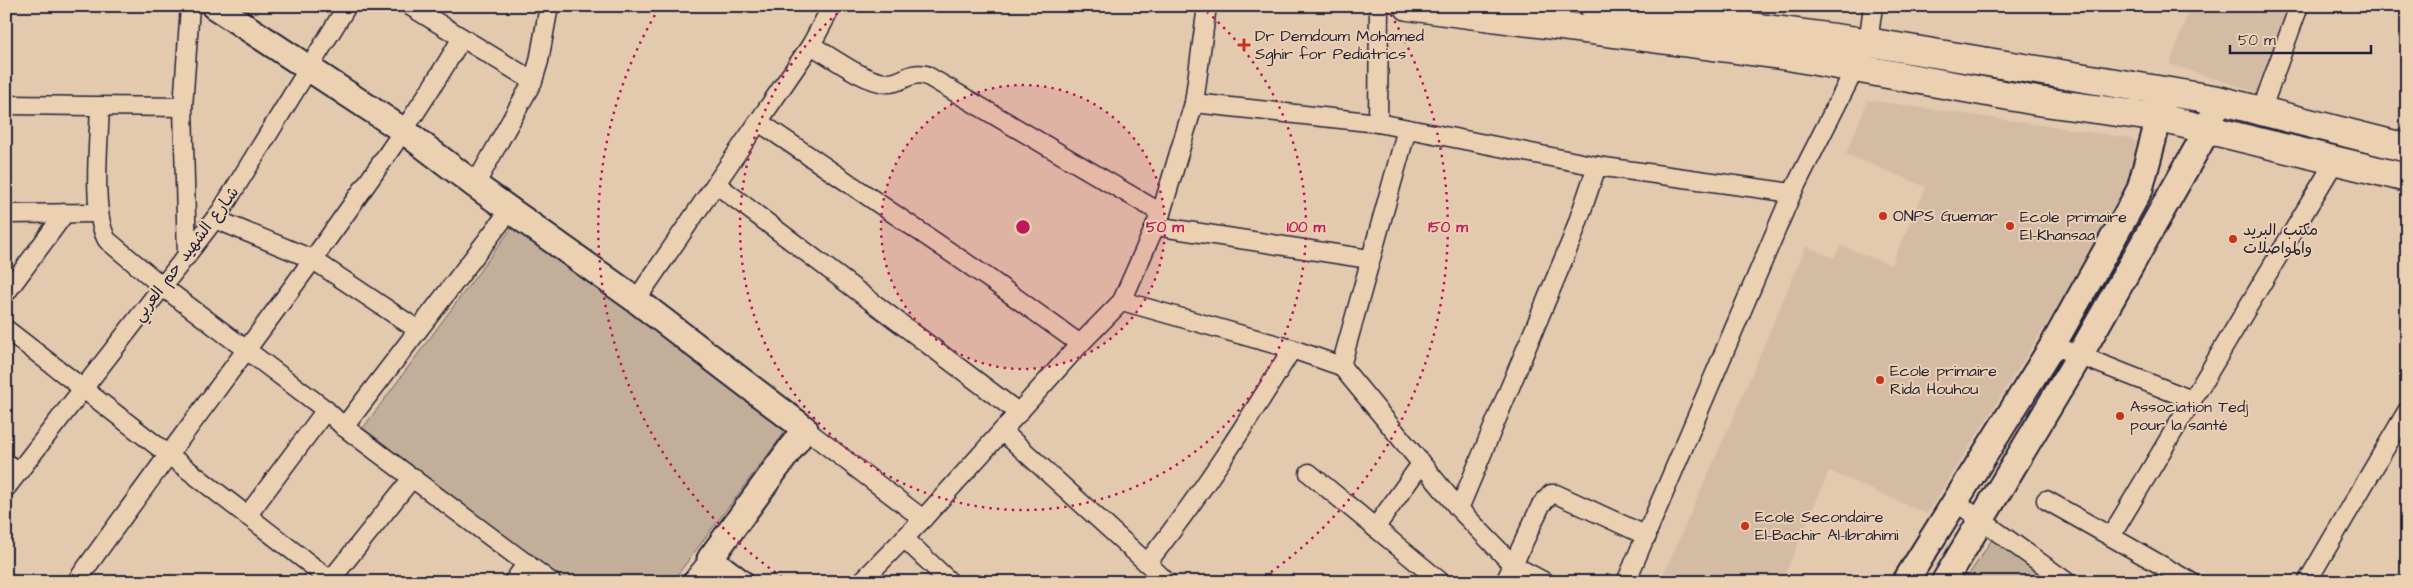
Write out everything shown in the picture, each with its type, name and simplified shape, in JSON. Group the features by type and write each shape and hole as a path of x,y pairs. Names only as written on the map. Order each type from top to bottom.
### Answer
{"highway":[{"path":"1594,6 1735,16 1863,55 2037,101 2160,118 2407,178"},
{"path":"1420,7 1788,56 1863,55 2166,92 2218,100 2407,148"}],"street":[{"path":"187,256 183,107 190,6"},
{"path":"214,6 404,130 475,185 636,300 923,519"},
{"name":"شـارع الشهيد حم العربي","path":"6,488 12,467 83,389 215,219 310,68 346,6"},
{"path":"410,6 533,81"},
{"path":"475,185 533,81 540,61 549,6"},
{"path":"636,300 811,45 832,6"},
{"path":"861,582 923,519 1080,344 1122,301 1158,220 1194,103 1207,6"},
{"path":"1378,6 1378,123"},
{"path":"1626,582 1792,193 1863,55 1873,6"},
{"path":"2260,111 2300,6"},
{"path":"76,582 166,454 247,350 404,130 462,38"},
{"path":"811,45 870,79 885,83 896,83 916,73 926,76 1158,220 1369,259"},
{"path":"1905,582 2053,345 2131,206 2140,189 2166,92"},
{"path":"1944,582 2080,355 2158,219 2208,129 2218,100"},
{"path":"1194,103 1378,123 1596,166 1792,193"},
{"path":"6,105 183,107"},
{"path":"100,106 98,212 103,232 108,240 164,286 326,410 344,427 551,582"},
{"path":"759,122 991,280 1080,344"},
{"path":"1341,366 1369,259 1407,129"},
{"path":"2111,536 2334,161"},
{"path":"1460,509 1572,239 1596,166"},
{"path":"716,184 1019,413"},
{"path":"2131,206 2158,219"},
{"path":"344,427 510,210"},
{"path":"6,214 98,212"},
{"path":"6,293 65,213"},
{"path":"215,219 312,258 418,330"},
{"path":"1122,301 1292,349 1341,366 1460,509 1514,565 1544,582"},
{"path":"6,329 331,581 413,477"},
{"path":"2053,345 2192,400"},
{"path":"1147,563 1185,515 1246,424 1292,349"},
{"path":"247,516 326,410"},
{"path":"2307,582 2407,411"},
{"path":"692,582 805,428"},
{"path":"1002,431 1167,582"},
{"path":"1375,528 1421,464"},
{"path":"1309,473 1441,582"},
{"path":"1505,582 1541,505 1551,494 1556,494 1647,536"},
{"path":"2046,500 2191,582"},
{"path":"1956,502 2067,582"},
{"path":"904,538 950,582"},
{"path":"710,559 740,582"},
{"path":"513,582 528,563"}],"shaded area":[{"path":"2190,6 2303,6 2268,96 2170,64"},
{"path":"1868,100 2131,138 2147,150 2141,181 2035,342 1927,514 1829,471 1782,582 1660,582 1733,418 1806,246 1834,258 1841,246 1891,265 1926,187 1846,154"},
{"path":"514,225 787,429 672,582 565,582 363,428"},
{"path":"1995,535 2061,582 1964,582"}],"place":[{"name":"Dr Demdoum Mohamed Sghir for Pediatrics","path":"1244,45"},
{"name":"ONPS Guemar","path":"1883,216"},
{"name":"Ecole primaire El-Khansaa","path":"2010,226"},
{"name":"مكتب البريد والمواصلات","path":"2233,239"},
{"name":"Ecole primaire Rida Houhou","path":"1880,380"},
{"name":"Association Tedj pour la santé","path":"2120,416"},
{"name":"Ecole Secondaire El-Bachir Al-Ibrahimi","path":"1745,526"}]}
